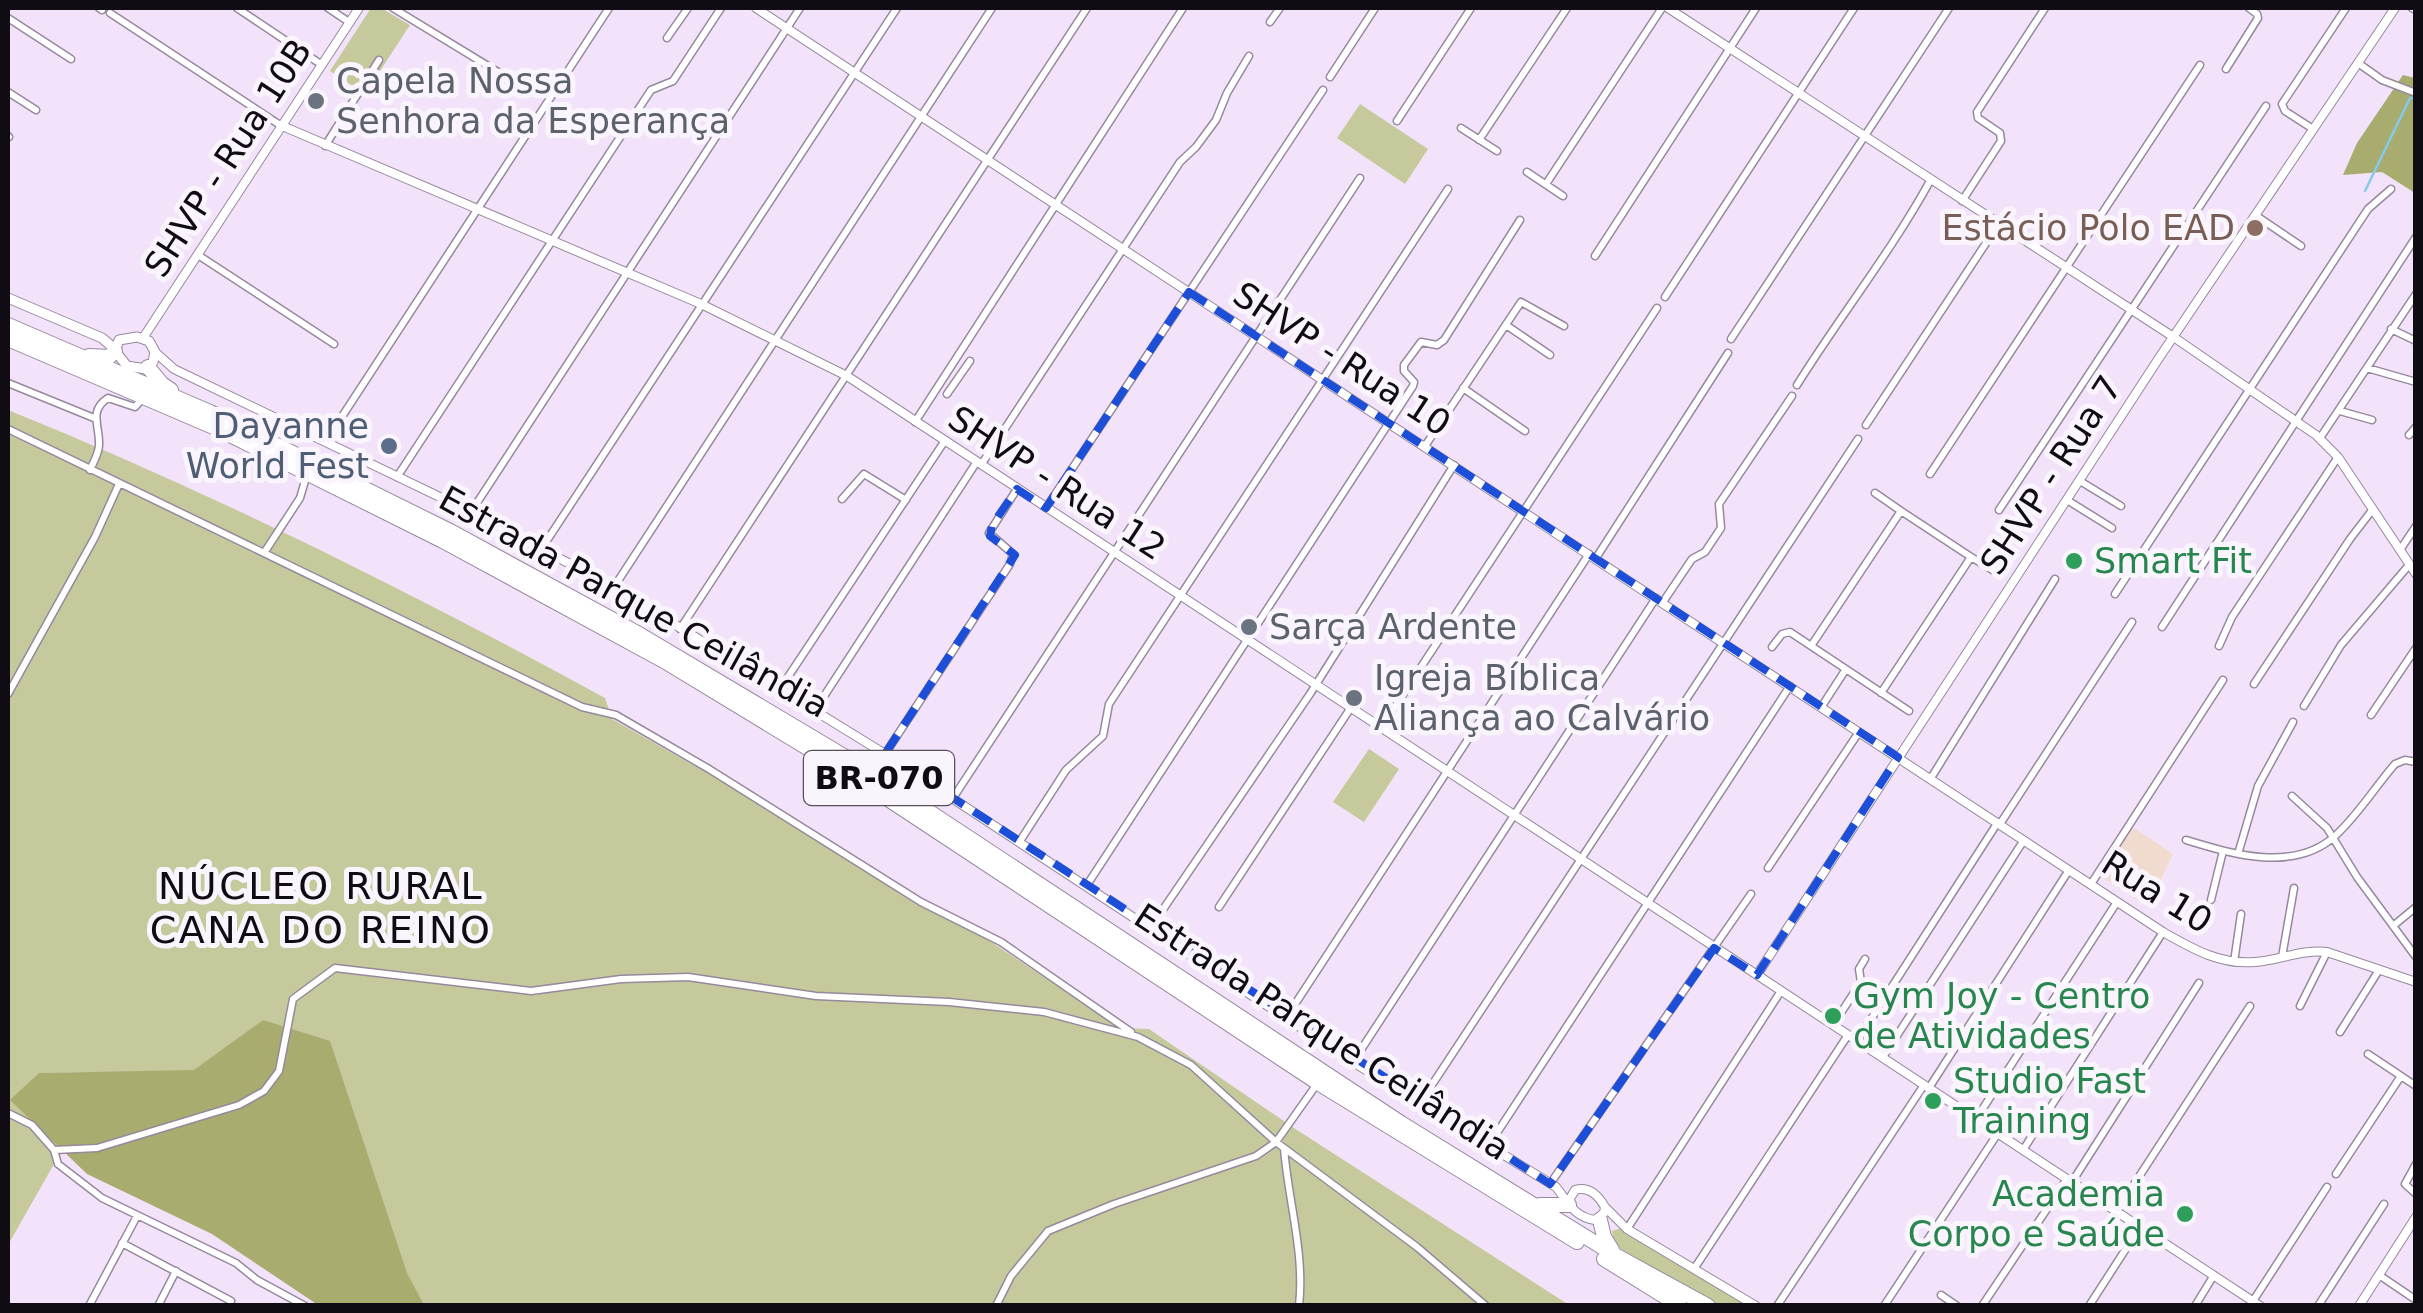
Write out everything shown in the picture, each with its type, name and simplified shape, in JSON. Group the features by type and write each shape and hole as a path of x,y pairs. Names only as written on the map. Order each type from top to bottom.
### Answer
{"highway":[{"name":"Estrada Parque Ceilândia","path":"8,326 210,412 450,531 705,673 854,762 1385,1112 1708,1306"},
{"name":"Estrada Parque Ceilândia","path":"8,339 144,397 443,540 664,661 847,772 1318,1083 1680,1306"},
{"path":"62,348 98,358 109,357 117,347"},
{"path":"154,367 165,387 199,402 210,412"},
{"path":"1535,1203 1570,1199"},
{"path":"1602,1215 1612,1250"}],"main road":[{"path":"8,298 102,338 117,347 127,366 154,367 155,352 144,338 117,347"}],"street":[{"path":"236,8 322,65"},
{"path":"328,8 350,22"},
{"name":"SHVP - Rua 10B","path":"144,338 359,8"},
{"path":"393,8 512,80"},
{"path":"326,441 610,8"},
{"path":"667,38 688,8"},
{"path":"397,477 651,90 673,81 720,8"},
{"name":"SHVP - Rua 10","path":"756,8 1898,757"},
{"path":"472,512 800,8"},
{"path":"542,548 897,8"},
{"path":"614,587 992,8"},
{"path":"680,629 1088,8"},
{"path":"915,422 1183,8"},
{"path":"1270,22 1280,8"},
{"path":"1330,77 1375,8"},
{"path":"1397,121 1471,8"},
{"path":"1479,140 1566,8"},
{"path":"1546,184 1665,8 2175,338 2320,438 2338,457 2416,574"},
{"path":"1595,256 1756,8"},
{"path":"1665,297 1854,8"},
{"path":"1731,339 1949,8"},
{"path":"1962,201 2001,141 2000,133 1978,118 1977,112 2045,8"},
{"path":"2226,69 2258,18 2249,8"},
{"path":"2313,128 2282,104 2346,8"},
{"name":"SHVP - Rua 7","path":"1757,975 2159,358 2395,8"},
{"path":"103,10 280,125"},
{"path":"8,18 71,60"},
{"path":"815,710 1180,162 1216,120 1226,92 1248,56"},
{"path":"325,146 379,60"},
{"path":"2358,63 2382,80 2416,94"},
{"path":"1930,474 2200,65"},
{"path":"1046,508 1322,90"},
{"path":"8,92 36,110"},
{"path":"1999,510 2266,106"},
{"name":"SHVP - Rua 12","path":"280,125 701,304 847,376 2257,1303"},
{"path":"1461,128 1497,150"},
{"path":"1527,172 1564,196"},
{"path":"954,798 1360,178"},
{"path":"1796,385 1881,263 1930,181"},
{"path":"1020,841 1066,770 1103,736 1107,709 1448,189"},
{"path":"2114,594 2372,203 2391,189"},
{"path":"2255,215 2301,246"},
{"path":"1087,884 1414,384 1404,365 1421,342 1437,345 1444,340 1520,220"},
{"path":"1866,425 1998,225"},
{"path":"2162,627 2416,237"},
{"path":"198,255 334,344"},
{"path":"2320,438 2416,294"},
{"path":"1425,446 1520,304 1526,302 1564,326"},
{"path":"1380,729 1657,308"},
{"path":"1506,325 1550,355"},
{"path":"2391,330 2416,341"},
{"path":"155,352 174,369 472,512 614,587 885,754 1353,1062 1555,1187 1586,1219 1602,1215"},
{"path":"1286,1018 1728,354"},
{"path":"947,394 968,364 956,360"},
{"path":"154,367 174,369"},
{"path":"2367,368 2416,382"},
{"path":"8,383 95,418"},
{"path":"1464,388 1525,431"},
{"path":"1353,1062 1660,600 1692,559 1706,552 1721,528 1718,504 1792,396"},
{"path":"90,470 99,445 95,418 98,406 108,398 135,408 144,397"},
{"path":"2340,410 2372,420"},
{"path":"2410,435 2416,428"},
{"path":"8,429 582,707 616,715 921,902 1001,942 1138,1037 1191,1065 1276,1142 1418,1247 1486,1306"},
{"path":"1420,1103 1858,439"},
{"path":"780,689 944,442"},
{"path":"2219,646 2232,618 2338,457"},
{"path":"1152,928 1315,686 1454,465"},
{"path":"264,554 300,498 308,474"},
{"path":"842,499 864,474 906,500"},
{"path":"2080,481 2121,506"},
{"path":"8,694 95,537 119,484"},
{"path":"885,754 1012,559 1011,552 989,533 1017,489"},
{"path":"1875,493 1999,574"},
{"path":"2067,500 2112,528"},
{"path":"2254,684 2373,509"},
{"path":"1811,646 1901,510"},
{"path":"2400,550 2416,526"},
{"path":"1881,693 1971,557"},
{"path":"2304,706 2341,645 2409,565"},
{"path":"1930,778 2054,579"},
{"path":"1857,1041 2132,622"},
{"path":"1772,647 1786,632 1909,712"},
{"path":"2371,715 2416,648"},
{"path":"1822,706 1846,669"},
{"path":"2091,884 2223,680"},
{"path":"1489,1145 1790,686"},
{"path":"1219,908 1350,709"},
{"path":"2238,854 2258,786 2292,722"},
{"path":"1768,868 1860,731"},
{"name":"Rua 10","path":"1898,757 2163,932 2209,957 2234,962 2314,950 2416,982"},
{"path":"2186,840 2238,854 2278,858 2326,843 2395,764 2405,760 2416,762"},
{"path":"2292,796 2319,819 2416,956"},
{"path":"1883,1058 2024,840"},
{"path":"2211,900 2223,851"},
{"path":"1777,1306 2069,870"},
{"path":"2282,957 2294,888"},
{"path":"1535,1203 1550,1202 1555,1187 1750,894"},
{"path":"1976,1118 2117,902"},
{"path":"2392,926 2416,907"},
{"path":"2234,962 2241,914"},
{"path":"2023,1150 2163,932"},
{"path":"2300,1006 2327,952"},
{"path":"1833,1025 1861,982 1859,969 1865,959"},
{"path":"54,1150 97,1148 240,1106 264,1092 278,1071 293,1000 336,968 531,991 622,979 688,978 816,996 950,1002 1044,1012 1138,1037"},
{"path":"2340,1032 2379,970"},
{"path":"1982,1306 2199,983"},
{"path":"1612,1250 1608,1231 1622,1225 1781,991"},
{"path":"2116,1212 2250,1006"},
{"path":"1694,1269 1848,1035"},
{"path":"2368,1054 2416,1086"},
{"path":"2336,1174 2401,1076"},
{"path":"996,1306 1011,1276 1048,1231 1114,1204 1256,1156 1276,1142 1318,1083"},
{"path":"8,1113 32,1125 54,1150 58,1164 86,1187 236,1263 257,1280 304,1306"},
{"path":"1884,1306 1998,1133"},
{"path":"1284,1148 1300,1259 1299,1306"},
{"path":"2416,1164 2405,1184 2416,1194"},
{"path":"2257,1303 2327,1187"},
{"path":"1570,1199 1590,1191 1602,1215 1756,1306"},
{"path":"2318,1306 2384,1204"},
{"path":"90,1306 137,1216"},
{"path":"2359,1306 2416,1217"},
{"path":"2089,1306 2140,1228"},
{"path":"122,1243 232,1300 229,1306"},
{"path":"158,1306 176,1272"},
{"path":"2194,1306 2214,1275"},
{"path":"2378,1276 2416,1300"},
{"path":"1941,1296 1957,1306"}],"highlighted area":[{"path":"1189,292 1898,757 1757,975 1714,948 1550,1184 885,754 1015,555 990,536 992,525 1017,489 1046,508"}],"shaded area":[{"path":"2132,827 2173,854 2160,881 2151,880 2142,903 2100,876"}],"green space":[{"path":"371,8 381,8 410,25 365,94 330,71"},
{"path":"2403,75 2415,78 2415,193 2382,172 2343,175 2357,143"},
{"path":"1360,104 1428,149 1405,184 1337,138"},
{"path":"8,410 311,545 605,698 612,719 767,807 916,904 979,934 1121,1028 1149,1029 1297,1130 1569,1305 424,1305 263,1020 194,1071 39,1073 62,1150 8,1245"},
{"path":"1369,749 1399,769 1364,822 1333,802"},
{"path":"263,1020 330,1041 407,1273 424,1305 318,1305 212,1234 87,1174 10,1100 39,1073 194,1070"},
{"path":"1621,1228 1751,1305 1717,1306 1621,1249 1612,1231"}],"waterway":[{"path":"2365,191 2410,98 2416,98"}],"place":[{"name":"Capela Nossa Senhora da Esperança","path":"316,101"},
{"name":"Estácio Polo EAD","path":"2255,228"},
{"name":"Dayanne World Fest","path":"389,446"},
{"name":"Smart Fit","path":"2074,561"},
{"name":"Sarça Ardente","path":"1249,627"},
{"name":"Igreja Bíblica Aliança ao Calvário","path":"1354,698"},
{"name":"Gym Joy - Centro de Atividades","path":"1833,1016"},
{"name":"Studio Fast Training","path":"1933,1101"},
{"name":"Academia Corpo e Saúde","path":"2185,1214"}],"district":[{"name":"NÚCLEO RURAL CANA DO REINO","path":"321,908"}]}
